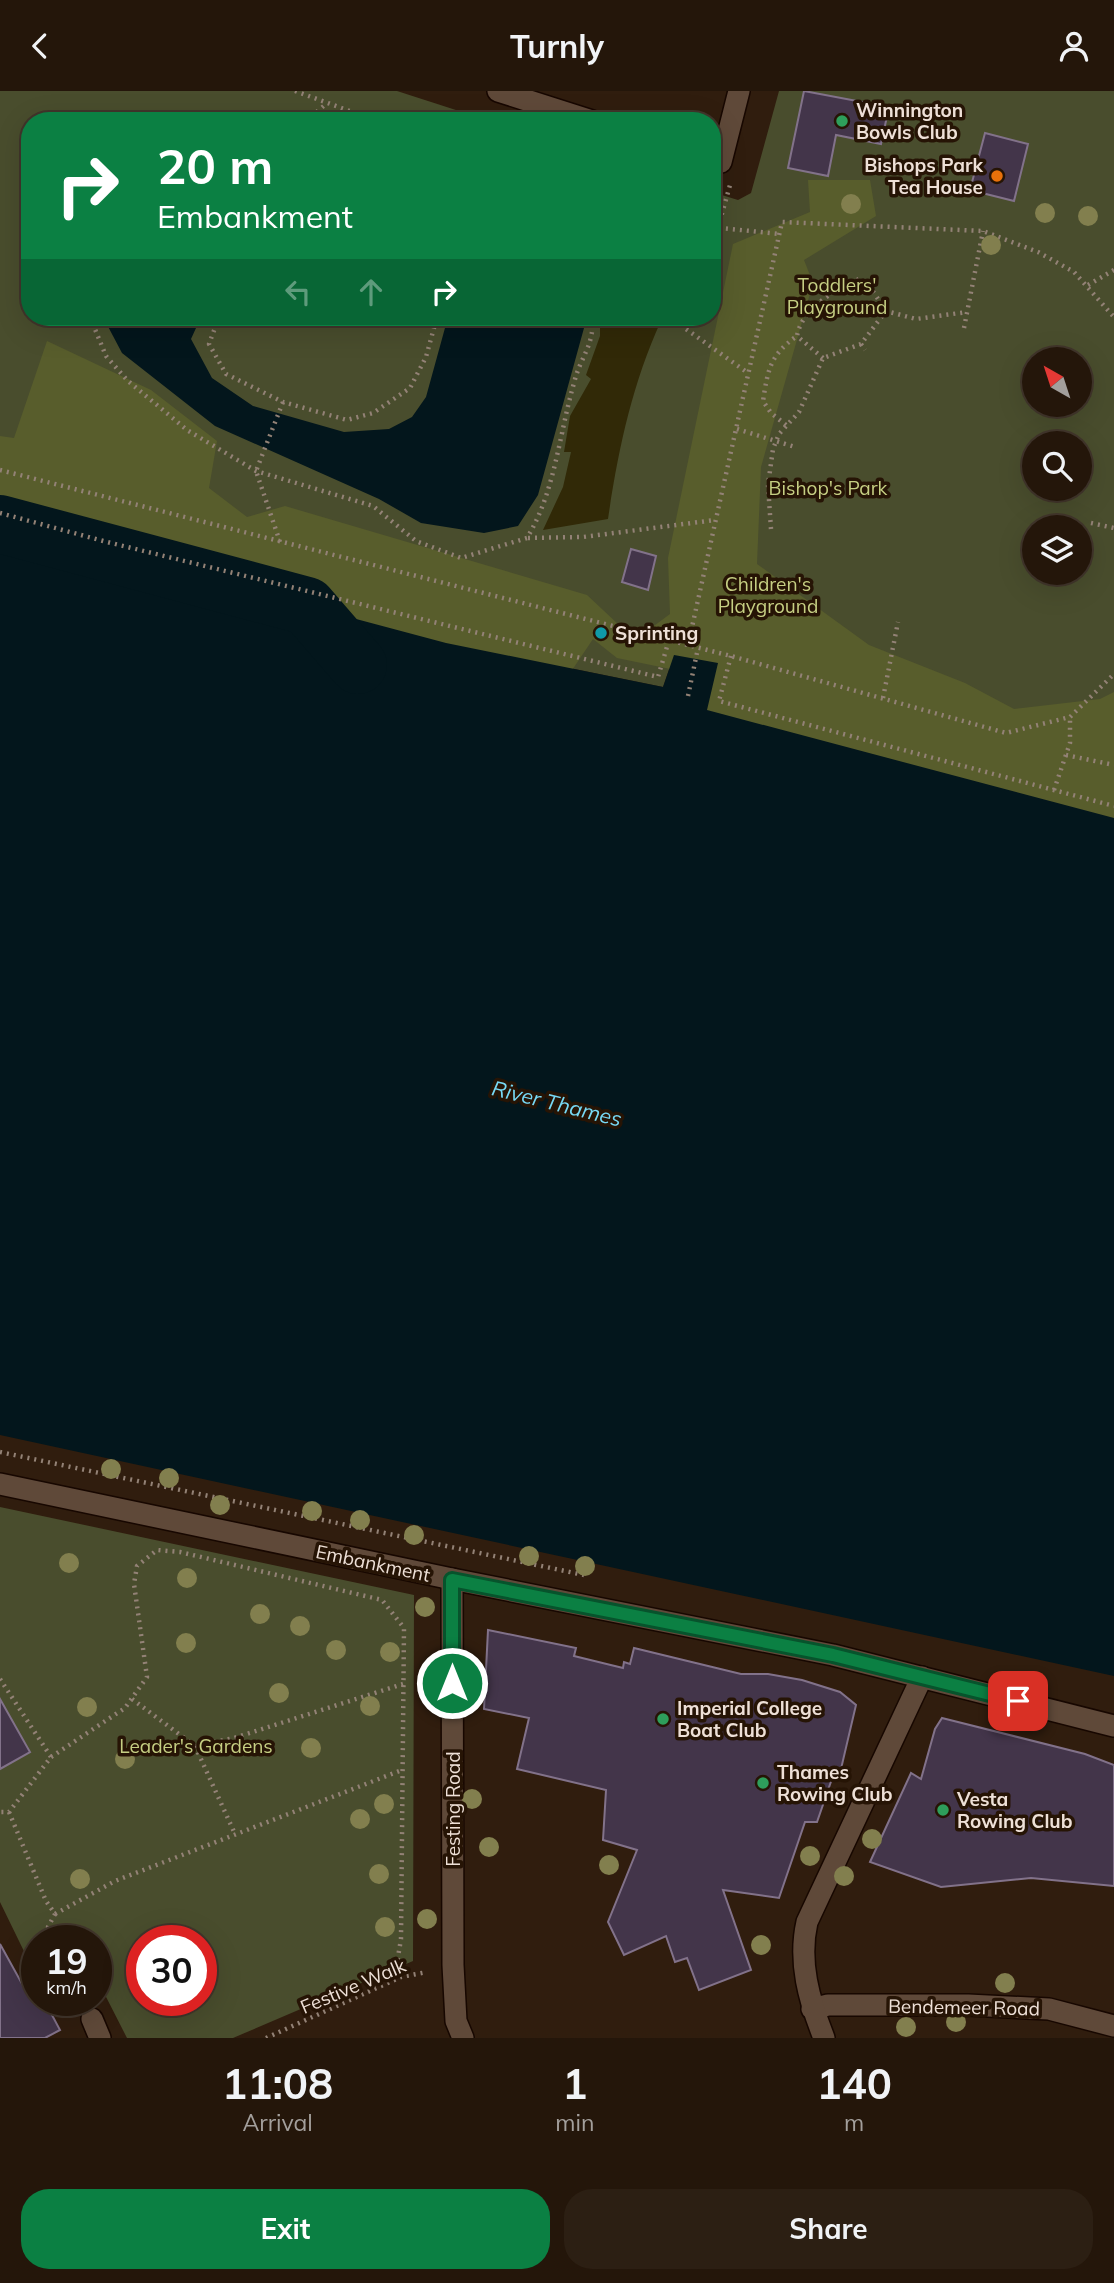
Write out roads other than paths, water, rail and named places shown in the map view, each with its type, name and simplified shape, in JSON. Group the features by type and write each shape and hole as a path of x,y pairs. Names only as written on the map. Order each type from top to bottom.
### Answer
{"street":[{"path":"498,91 564,112"},
{"path":"721,145 738,91"},
{"name":"Embankment","path":"0,1484 452,1580 833,1655 1114,1726"},
{"name":"Festing Road","path":"452,1580 453,1965 456,2021 463,2038"},
{"path":"824,2038 812,2009 802,1945 807,1922 922,1677"},
{"name":"Bendemeer Road","path":"812,2009 828,2005 968,2005 1049,2009 1114,2026"}],"water":[{"path":"108,326 197,326 191,339 212,378 253,406 344,432 389,429 412,417 426,397 446,326 584,326 538,495 518,526 484,533 421,523 379,499 215,426 122,353"},
{"name":"River Thames","path":"0,524 446,643 663,687 674,655 718,663 707,710 1114,818 1114,1676 0,1435"}],"waterway":[{"path":"0,524 307,606 358,665"}],"place":[{"name":"Winnington Bowls Club","path":"842,121"},
{"name":"Bishops Park Tea House","path":"997,176"},
{"name":"Sprinting","path":"601,633"},
{"name":"Imperial College Boat Club","path":"663,1719"},
{"name":"Thames Rowing Club","path":"763,1783"},
{"name":"Vesta Rowing Club","path":"943,1810"}],"park label":[{"name":"Toddlers' Playground","path":"837,296"},
{"name":"Bishop's Park","path":"828,488"},
{"name":"Children's Playground","path":"768,595"},
{"name":"Leader's Gardens","path":"196,1746"}]}
